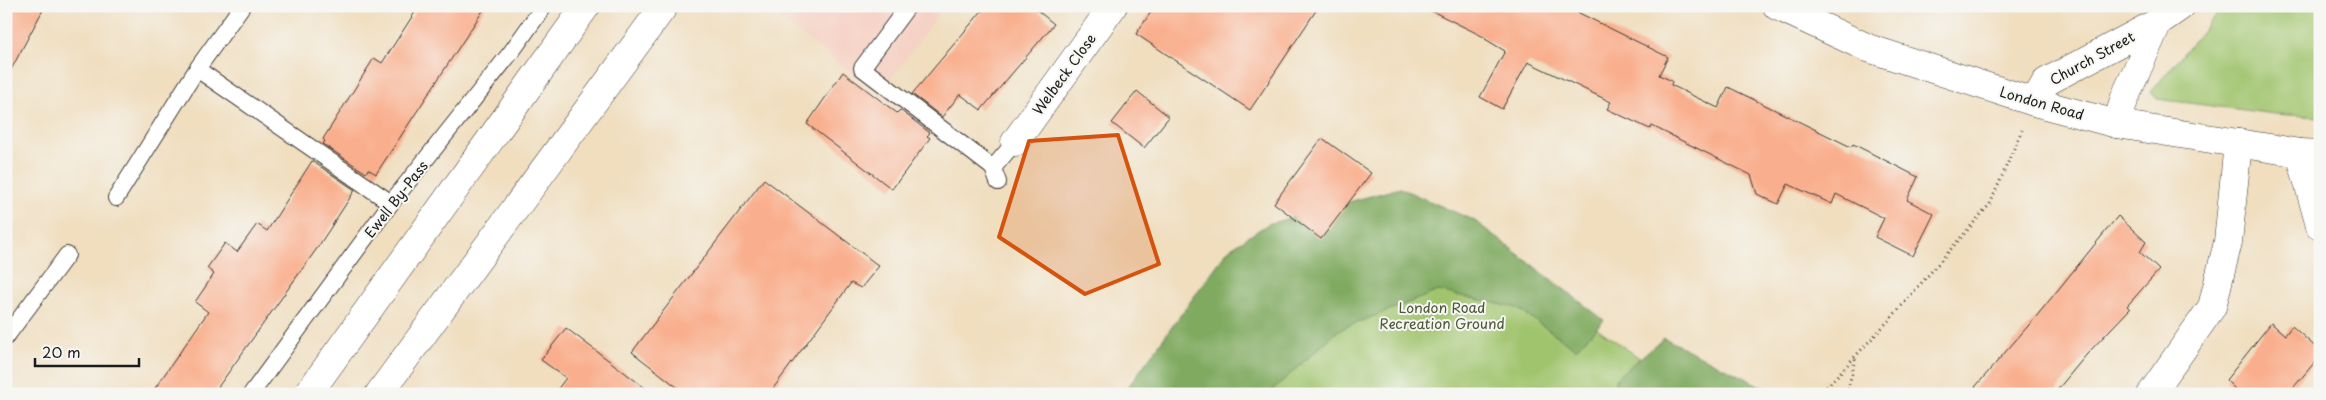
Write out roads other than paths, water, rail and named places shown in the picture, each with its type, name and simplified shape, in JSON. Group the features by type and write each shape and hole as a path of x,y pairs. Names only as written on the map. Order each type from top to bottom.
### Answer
{"main road":[{"path":"308,394 586,6"},
{"path":"379,394 664,6"},
{"name":"Welbeck Close","path":"1015,142 1113,6"},
{"name":"London Road","path":"1777,6 1868,48 2034,102 2116,124 2310,153"},
{"name":"Church Street","path":"2034,102 2046,82 2158,22 2181,6"},
{"name":"Church Street","path":"2116,124 2158,22"},
{"path":"2151,394 2212,307 2228,242 2238,143"},
{"path":"2310,153 2320,226"}],"lane":[{"path":"116,198 197,69 242,6"},
{"name":"Ewell By-Pass","path":"251,394 391,202 512,51 544,6"},
{"path":"908,6 862,68 995,175 1015,142"},
{"path":"197,69 391,202"},
{"path":"6,337 67,255"}],"park label":[{"name":"London Road Recreation Ground","path":"1442,316"}]}
